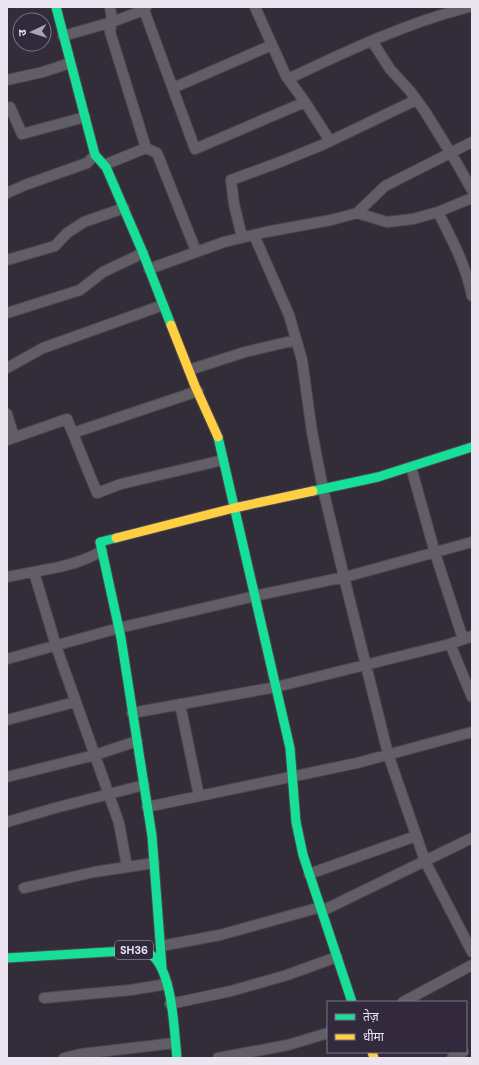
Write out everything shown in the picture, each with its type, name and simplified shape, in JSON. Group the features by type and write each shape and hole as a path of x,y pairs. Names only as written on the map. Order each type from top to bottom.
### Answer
{"main road":[{"path":"56,7 96,155 104,165 124,208 189,370 217,434 290,748 296,822 303,855 352,1001"},
{"path":"162,968 152,836 119,628 100,542 234,508 378,477 472,447"},
{"name":"SH36","path":"7,958 141,950 154,956 162,968 167,984 177,1058"}],"street":[{"path":"110,7 112,22 110,32 146,148"},
{"path":"255,7 288,79 330,141"},
{"path":"288,79 402,28 469,7"},
{"path":"64,36 112,22 145,8 195,149 305,102"},
{"path":"372,41 390,69 416,100 450,152 472,190"},
{"path":"173,88 272,45"},
{"path":"7,80 43,72 70,62"},
{"path":"242,237 231,180 280,162 330,141 416,100"},
{"path":"10,107 22,134 85,117"},
{"path":"149,268 196,251 242,237 331,220 357,212 385,186 472,142"},
{"path":"104,165 146,148 157,153 196,251"},
{"path":"7,194 25,185 87,163 96,155"},
{"path":"357,212 387,222 413,219 438,212 472,198"},
{"path":"7,260 55,246 67,233 84,222 124,208"},
{"path":"438,212 469,278 472,296"},
{"path":"254,234 289,315 302,360 312,432 323,489 388,754 425,861 472,952"},
{"path":"7,313 80,290 103,272 143,253"},
{"path":"7,368 43,348 164,305"},
{"path":"189,370 245,352 296,340"},
{"path":"72,433 198,391"},
{"path":"7,414 10,438 67,420 97,493 121,484 223,460"},
{"path":"132,713 276,688 366,666 450,644 467,638 435,553 411,467"},
{"path":"7,659 119,628 254,596 344,577 472,542"},
{"path":"7,577 60,567 91,558 102,551"},
{"path":"34,572 56,646 119,823 127,867"},
{"path":"450,644 472,697"},
{"path":"7,720 75,702"},
{"path":"180,704 199,796"},
{"path":"147,807 356,763 472,732"},
{"path":"7,777 95,755 137,741"},
{"path":"7,822 144,785"},
{"path":"309,874 416,836"},
{"path":"161,946 220,935 321,909 472,838"},
{"path":"24,888 94,872 154,863"},
{"path":"170,1004 231,991 287,975 337,956"},
{"path":"405,1001 472,965"},
{"path":"44,998 131,990 167,984"},
{"path":"218,1058 288,1045 327,1033"},
{"path":"64,1058 81,1054 175,1043"}],"traffic: fast":[{"path":"56,7 95,155 106,167 143,253 171,325"},
{"path":"218,437 290,748 296,822 303,855 352,1001"},
{"path":"313,491 378,477 472,447"},
{"path":"116,538 100,542 121,638 152,836 162,968"},
{"path":"7,958 141,950 150,954 155,958 161,967 166,979 172,1005 177,1058"}],"traffic: slow":[{"path":"171,325 195,386 218,437"},
{"path":"116,538 234,508 313,491"},
{"path":"372,1053 374,1058"}]}
